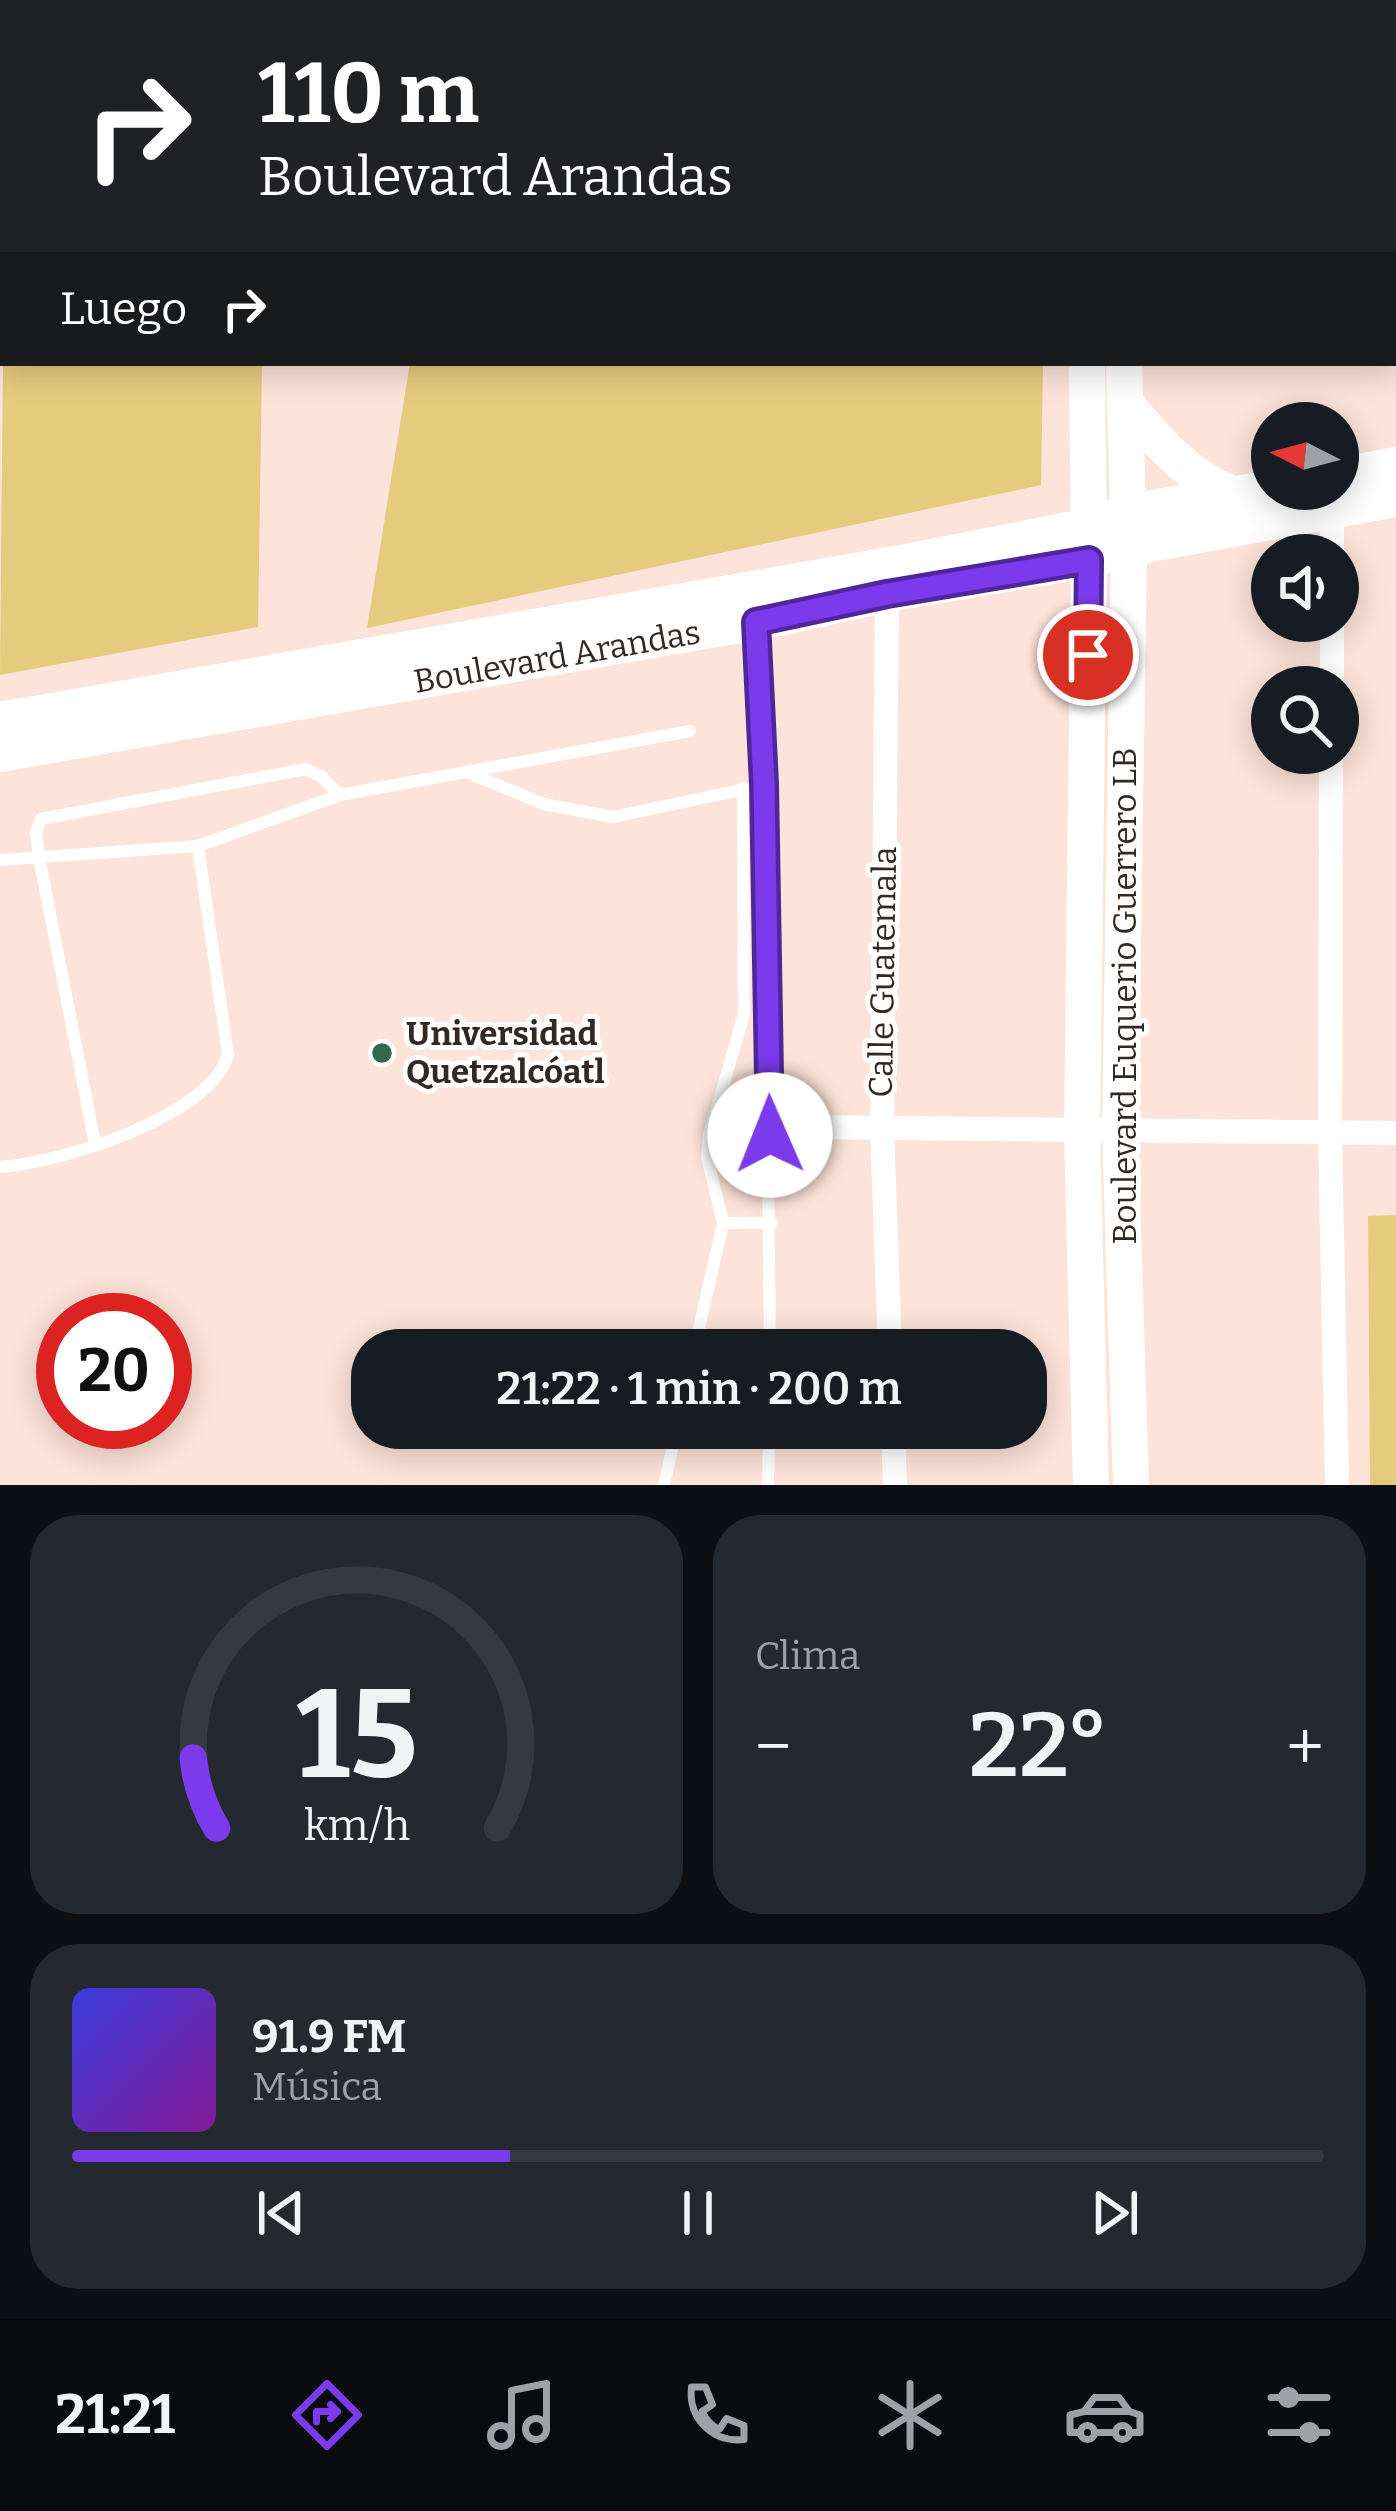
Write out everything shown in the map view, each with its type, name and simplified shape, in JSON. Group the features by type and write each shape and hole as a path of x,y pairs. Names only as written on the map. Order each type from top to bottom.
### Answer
{"main road":[{"name":"Boulevard Euquerio Guerrero LB","path":"1087,366 1082,1131 1091,1485"},
{"name":"Boulevard Euquerio Guerrero LB","path":"1124,366 1129,530 1120,1132 1131,1485"},
{"path":"1125,402 1170,454 1212,486 1233,494"},
{"name":"Boulevard Arandas","path":"1359,481 1396,465"},
{"name":"Boulevard Arandas","path":"0,754 756,622 1089,543 1251,491"},
{"name":"Boulevard Arandas","path":"1359,495 1396,499"},
{"name":"Boulevard Arandas","path":"1129,530 1251,507"},
{"name":"Boulevard Arandas","path":"0,720 907,562 1089,543"}],"street":[{"name":"Calle Guatemala","path":"887,594 882,1128 889,1329"},
{"path":"1331,774 1336,1485"},
{"path":"802,1127 1396,1133"},
{"path":"894,1449 895,1485"}],"lane":[{"path":"756,622 764,784 770,1329"},
{"path":"0,860 198,846 340,795 690,731"},
{"path":"94,1144 39,857 36,832 41,819 306,770 322,777 340,795"},
{"path":"465,772 544,804 613,818 764,784"},
{"path":"699,1329 723,1223 707,1157 709,1135 744,1014 742,788"},
{"path":"0,1167 160,1122 223,1072 228,1055 198,846"},
{"path":"723,1223 772,1223"},
{"path":"664,1485 672,1449"},
{"path":"768,1485 769,1449"}],"shaded area":[{"path":"3,366 262,366 258,627 0,675"},
{"path":"410,366 1043,366 1041,485 367,628"},
{"path":"1396,1215 1396,1485 1370,1485 1368,1216"}],"place":[{"name":"Universidad Quetzalcóatl","path":"382,1053"}],"route":[{"path":"770,1135 756,622 1089,560 1088,655"}]}
